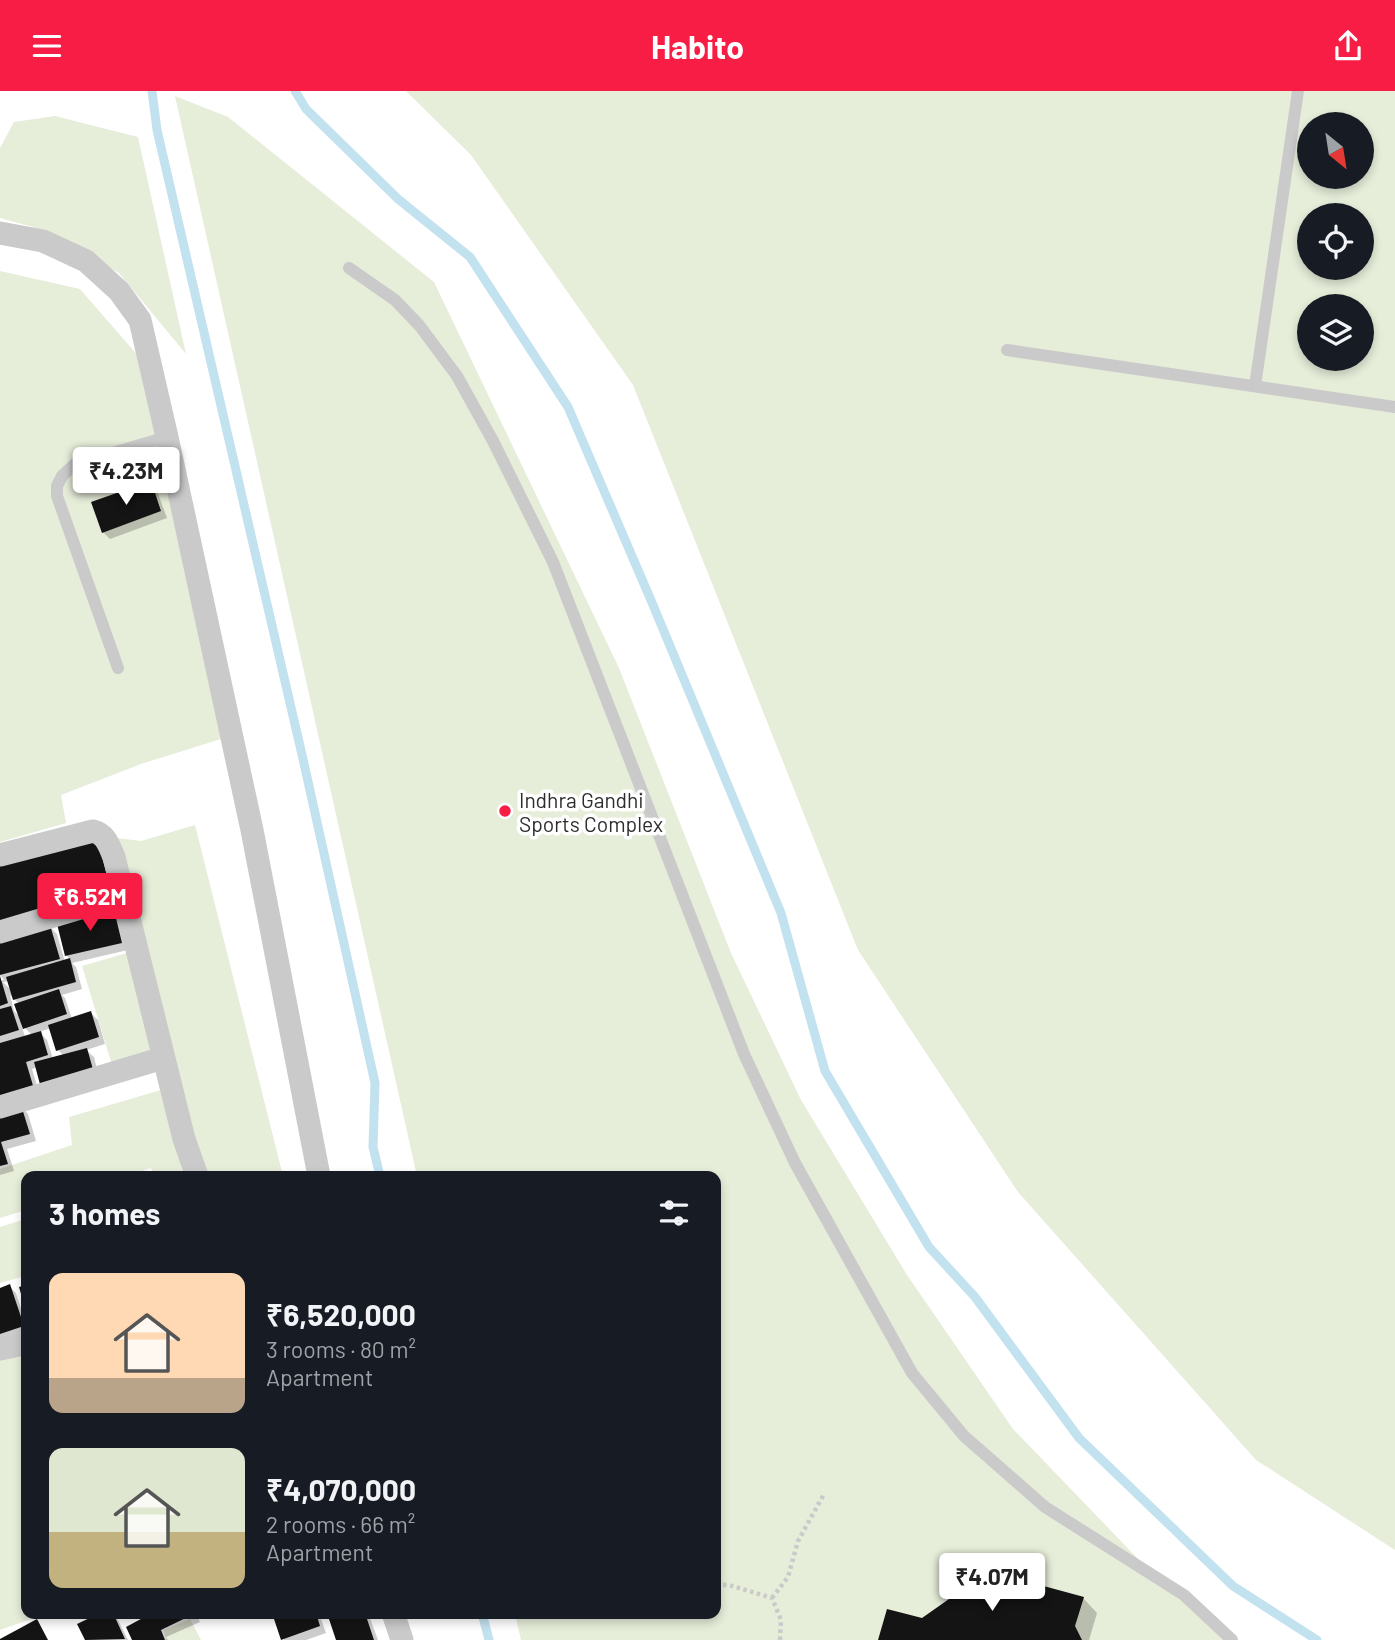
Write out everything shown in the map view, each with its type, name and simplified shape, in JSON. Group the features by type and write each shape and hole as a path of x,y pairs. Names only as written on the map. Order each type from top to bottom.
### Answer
{"street":[{"path":"0,233 43,241 86,261 119,291 140,320 252,830 318,1171"},
{"path":"0,855 93,831 100,833 107,840 124,895 184,1139 195,1171"},
{"path":"0,932 124,895"},
{"path":"0,1107 163,1058"},
{"path":"0,1349 21,1346"},
{"path":"395,1619 402,1640"}],"lane":[{"path":"1255,386 1298,91"},
{"path":"349,268 396,300 419,325 457,376 493,441 553,562 744,1054 795,1163 912,1374 964,1436 1045,1507 1184,1595 1232,1640"},
{"path":"1007,350 1395,407"},
{"path":"118,668 57,496 57,486 62,476 75,464 167,437"}],"path":[{"path":"772,1598 788,1577 798,1541 824,1495"},
{"path":"721,1585 772,1598"},
{"path":"772,1598 781,1620 780,1640"}],"green space":[{"path":"406,91 1395,91 1395,1550 1256,1460 1018,1192 858,950 633,385 471,155"},
{"name":"Indhra Gandhi Sports Complex","path":"175,96 228,117 434,282 619,668 731,953 801,1100 907,1275 1013,1429 1142,1563 1231,1640 521,1640 516,1619 721,1619 721,1171 416,1171"},
{"path":"55,116 138,137 186,354 119,273 33,227 0,218 0,148 14,122"},
{"path":"0,271 80,289 152,372 209,631 221,739 141,764 61,795 66,823 0,842"},
{"path":"195,825 282,1171 202,1171 117,838 141,841"},
{"path":"127,953 151,1051 112,1065 82,966"},
{"path":"161,1090 186,1171 152,1171 151,1168 142,1171 21,1171 21,1212 0,1218 0,1169 72,1145 69,1117"},
{"path":"21,1221 21,1277 0,1283 0,1227"},
{"path":"21,1357 21,1619 31,1619 0,1630 0,1359"},
{"path":"190,1619 201,1640 167,1640 163,1630"}],"building":[{"path":"151,481 161,511 102,533 91,502"},
{"path":"97,839 112,893 0,924 0,866"},
{"path":"114,910 122,943 65,956 57,924"},
{"path":"50,925 60,959 0,975 0,938"},
{"path":"70,958 76,982 13,1000 6,977"},
{"path":"0,976 8,1003 0,1006"},
{"path":"59,989 67,1014 23,1029 14,1004"},
{"path":"11,1006 19,1030 0,1036 0,1009"},
{"path":"91,1011 99,1037 56,1051 48,1025"},
{"path":"41,1031 48,1055 26,1062 34,1089 0,1099 0,1043"},
{"path":"87,1048 94,1073 41,1088 34,1062"},
{"path":"21,1105 30,1134 1,1142 8,1164 0,1166 0,1112"},
{"path":"10,1284 21,1317 21,1327 0,1334 0,1288"},
{"path":"967,1565 1084,1597 1075,1626 1082,1640 878,1640 887,1609 922,1618 959,1592"},
{"path":"37,1619 48,1640 0,1640 0,1639"},
{"path":"87,1619 116,1619 125,1639 85,1640 77,1624"},
{"path":"141,1619 184,1619 161,1630 165,1640 132,1640 126,1627"},
{"path":"274,1619 318,1619 320,1626 281,1640"},
{"path":"329,1619 367,1619 374,1640 336,1640"}],"waterway":[{"path":"152,91 157,130 375,1083 373,1147 379,1171"},
{"path":"295,91 306,109 398,199 470,257 568,407 781,913 825,1071 929,1247 975,1297 1079,1438 1233,1586 1317,1640"},
{"path":"484,1619 489,1640"}],"place":[{"name":"Indhra Gandhi Sports Complex","path":"505,811"}]}
